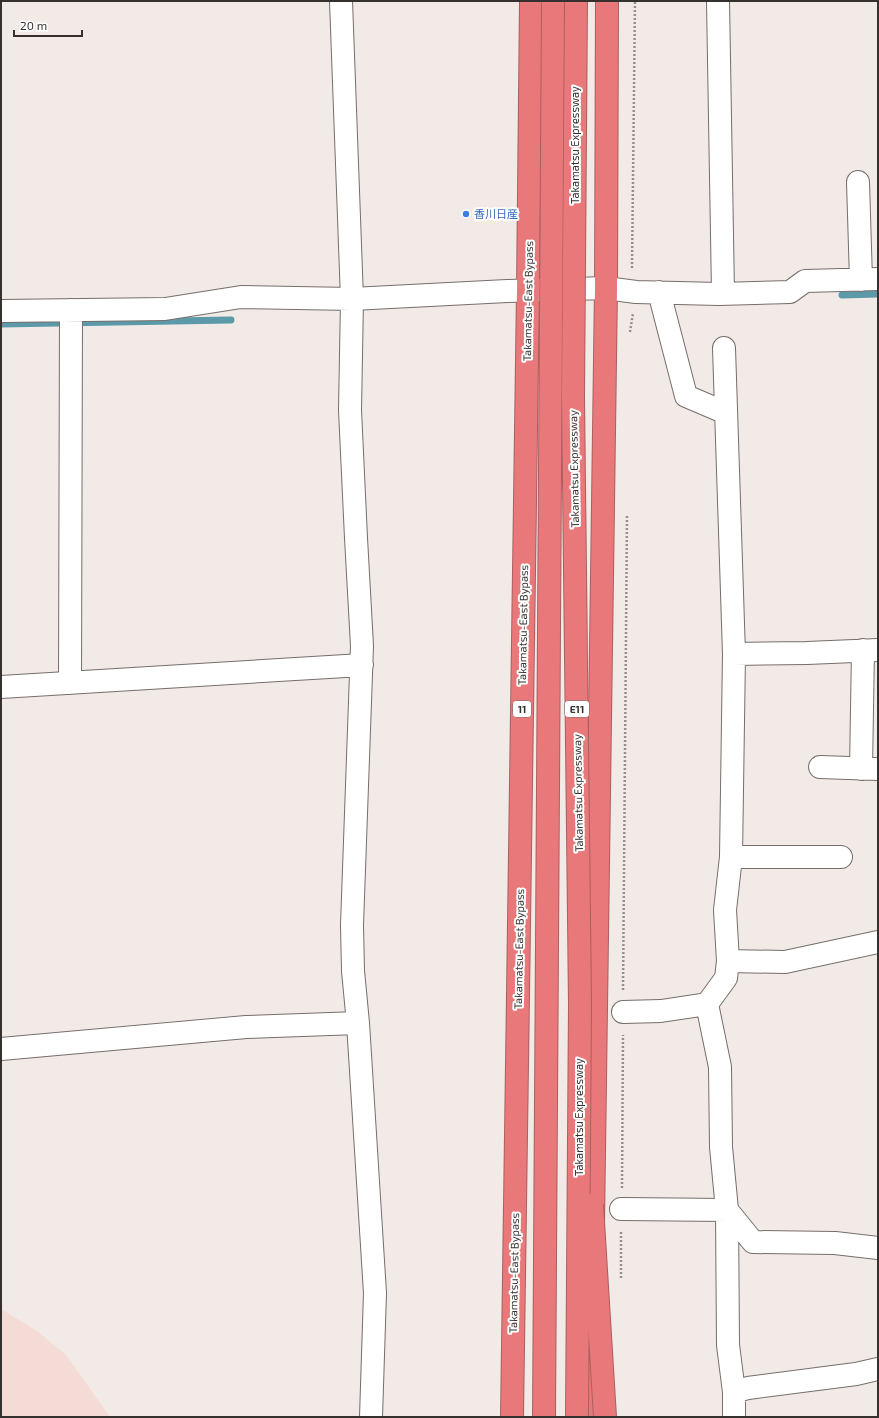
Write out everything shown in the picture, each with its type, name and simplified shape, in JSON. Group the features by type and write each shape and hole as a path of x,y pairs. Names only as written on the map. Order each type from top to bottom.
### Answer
{"highway":[{"name":"Takamatsu-East Bypass","path":"512,1417 531,1"},
{"name":"Takamatsu Expressway","path":"544,1417 553,1"},
{"name":"Takamatsu Expressway","path":"576,1 573,398 580,1004 577,1417"},
{"path":"590,1417 606,288 607,1"},
{"path":"580,1004 605,1417"}],"street":[{"path":"341,1 352,299 350,410 362,646 352,925 353,971 376,1292 371,1417"},
{"path":"718,1 723,293"},
{"path":"1,311 165,309 242,297 352,299 528,290 606,288 636,292 790,292 805,281 870,280 858,182"},
{"path":"659,292 686,396 726,413"},
{"path":"70,683 71,310"},
{"path":"623,1012 661,1011 707,1004 726,978 728,961 725,910 731,857 734,654 724,348"},
{"path":"734,654 870,650 869,769 820,767"},
{"path":"1,687 362,665"},
{"path":"731,857 841,856"},
{"path":"728,961 785,962 878,942"},
{"path":"707,1004 720,1068 721,1147 727,1210 728,1345 734,1392 734,1417"},
{"path":"1,1049 246,1027 358,1024"},
{"path":"621,1209 727,1210"},
{"path":"727,1210 753,1242 835,1244 878,1248"},
{"path":"734,1392 748,1388 856,1374 878,1369"}],"path":[{"path":"629,336 636,292 632,269 635,1"},
{"path":"621,1278 628,511"}],"shaded area":[{"path":"1,1309 37,1331 66,1355 110,1417 1,1417"}],"waterway":[{"path":"842,295 878,294"},
{"path":"1,324 231,320"}],"place":[{"name":"香川日産","path":"466,214"}]}
